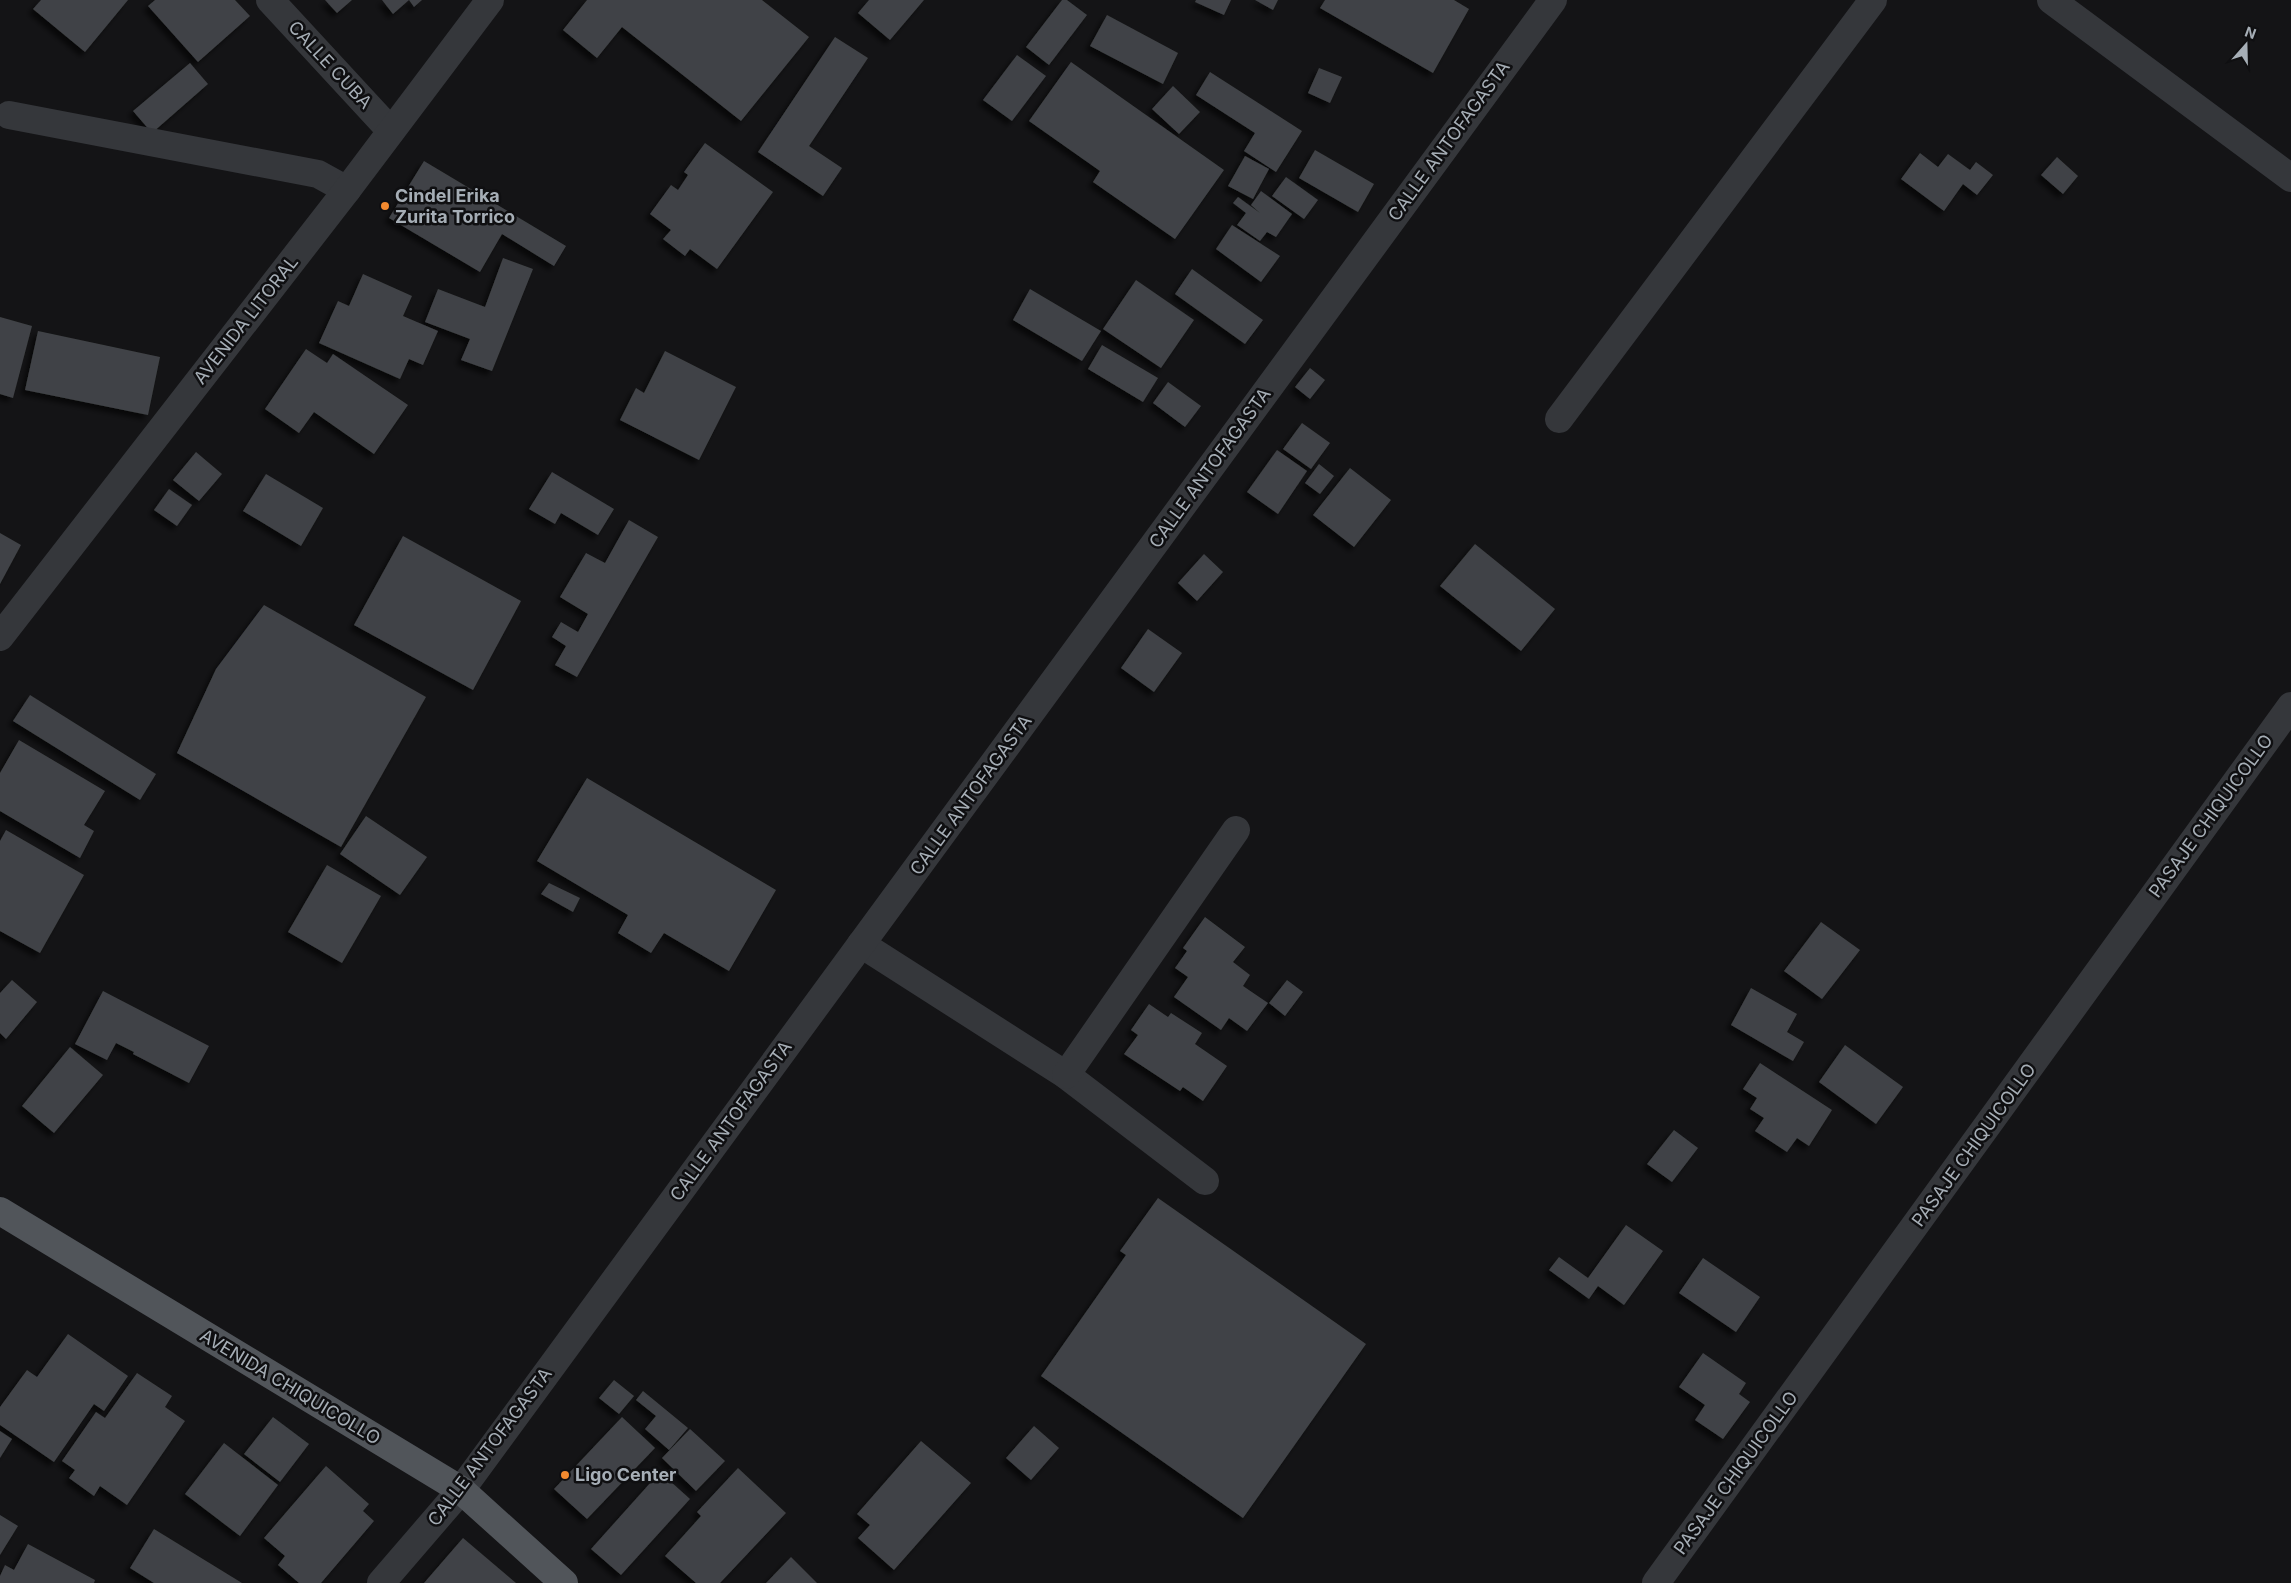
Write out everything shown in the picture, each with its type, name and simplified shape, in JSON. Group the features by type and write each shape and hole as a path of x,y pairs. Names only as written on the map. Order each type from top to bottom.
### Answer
{"main road":[{"name":"AVENIDA CHIQUICOLLO","path":"0,1211 461,1490 564,1583"}],"street":[{"name":"CALLE CUBA","path":"270,0 391,131"},
{"name":"AVENIDA LITORAL","path":"0,637 347,190 490,0"},
{"name":"CALLE ANTOFAGASTA","path":"381,1583 461,1490 1553,0"},
{"path":"1559,419 1873,0"},
{"path":"2051,0 2291,178"},
{"path":"9,115 318,174 347,190"},
{"name":"PASAJE CHIQUICOLLO","path":"1656,1583 2291,706"},
{"path":"1066,1075 1236,830"},
{"path":"861,944 1066,1075 1205,1181"}],"building":[{"path":"41,0 128,0 85,52 33,9"},
{"path":"155,0 235,0 250,16 198,62 148,6"},
{"path":"325,0 352,0 337,13"},
{"path":"382,0 409,0 393,14"},
{"path":"409,0 422,0 414,7"},
{"path":"587,0 762,0 809,37 741,121 622,27 597,58 563,30"},
{"path":"869,0 924,0 890,40 858,13"},
{"path":"1062,0 1067,0 1087,15 1049,65 1026,47"},
{"path":"1196,0 1231,0 1224,15 1195,2"},
{"path":"1255,0 1278,0 1273,10"},
{"path":"1325,0 1454,0 1469,9 1433,73 1320,8"},
{"path":"1107,15 1178,53 1163,84 1090,46"},
{"path":"835,37 868,58 809,146 842,168 823,196 758,152"},
{"path":"1017,55 1046,76 1012,121 983,100"},
{"path":"1071,62 1224,170 1175,239 1093,182 1100,171 1029,121"},
{"path":"190,63 208,84 152,133 133,111"},
{"path":"1319,68 1342,77 1330,103 1308,93"},
{"path":"1210,72 1302,131 1276,172 1244,151 1255,133 1196,95"},
{"path":"1173,86 1200,112 1179,134 1152,109"},
{"path":"705,143 773,192 717,269 690,249 685,256 663,239 671,230 650,214 671,185 678,190 688,175 684,172"},
{"path":"1315,150 1374,184 1358,212 1299,178"},
{"path":"1920,153 1938,167 1948,154 1970,170 1976,162 1993,175 1977,195 1963,184 1944,211 1901,179"},
{"path":"1245,156 1269,169 1253,199 1228,186"},
{"path":"2057,157 2078,176 2063,194 2041,175"},
{"path":"424,161 566,246 554,266 502,234 480,272 389,218"},
{"path":"1286,177 1318,200 1304,219 1272,196"},
{"path":"1261,191 1292,214 1276,237 1267,232 1260,241 1237,225 1246,213 1233,203 1238,197 1260,213 1251,205"},
{"path":"1232,225 1280,256 1261,282 1216,249"},
{"path":"503,258 533,269 492,371 461,360 470,339 425,322 438,289 485,307"},
{"path":"1192,269 1263,320 1245,344 1175,294"},
{"path":"363,274 412,296 403,316 438,331 423,365 409,359 400,379 319,343 338,301 349,306"},
{"path":"1136,280 1194,320 1161,368 1103,329"},
{"path":"1030,289 1101,331 1082,361 1013,320"},
{"path":"0,317 32,326 13,398 0,394"},
{"path":"38,331 160,357 148,415 25,390"},
{"path":"1102,345 1158,378 1143,402 1088,369"},
{"path":"306,349 327,363 333,354 408,405 374,454 314,412 299,433 265,409"},
{"path":"665,351 736,387 699,460 620,420 636,388 644,393"},
{"path":"1310,368 1325,380 1310,399 1295,387"},
{"path":"1168,382 1201,406 1185,427 1153,403"},
{"path":"1302,423 1330,443 1311,469 1283,449"},
{"path":"1277,450 1307,471 1278,514 1247,492"},
{"path":"196,452 222,474 199,501 173,480"},
{"path":"1319,464 1334,476 1320,494 1305,483"},
{"path":"1350,468 1391,500 1354,547 1313,515"},
{"path":"552,472 614,509 598,535 561,513 555,524 529,509"},
{"path":"266,474 323,508 301,546 243,511"},
{"path":"169,489 192,505 177,526 154,510"},
{"path":"629,520 658,537 577,677 555,665 566,646 552,637 561,622 578,632 588,614 560,597 586,553 605,563"},
{"path":"0,533 21,545 0,584"},
{"path":"403,536 521,601 473,690 354,625"},
{"path":"1475,544 1555,609 1521,651 1440,586"},
{"path":"1204,554 1223,572 1197,601 1178,583"},
{"path":"264,605 426,697 341,847 177,753 216,669"},
{"path":"1148,629 1182,653 1154,692 1121,668"},
{"path":"30,695 156,774 140,800 13,721"},
{"path":"19,740 105,791 84,825 94,831 80,858 0,811 0,773"},
{"path":"587,778 776,890 729,971 664,933 651,953 618,933 628,915 537,861"},
{"path":"366,816 427,857 400,895 340,854"},
{"path":"6,830 84,875 40,953 0,931 0,841"},
{"path":"327,865 381,896 342,963 288,932"},
{"path":"549,883 580,898 573,912 541,894"},
{"path":"1205,917 1245,947 1233,962 1250,975 1243,986 1268,1003 1247,1031 1229,1018 1221,1030 1174,997 1188,977 1175,968 1187,951 1183,948"},
{"path":"1821,922 1860,950 1822,999 1784,971"},
{"path":"12,980 37,1002 6,1039 0,1033 0,993"},
{"path":"1287,980 1303,992 1285,1016 1269,1003"},
{"path":"1751,988 1797,1014 1787,1032 1804,1042 1793,1061 1731,1025"},
{"path":"103,991 209,1046 189,1083 116,1043 107,1060 75,1044"},
{"path":"1149,1004 1168,1017 1171,1013 1202,1033 1195,1044 1227,1066 1203,1101 1183,1087 1180,1091 1124,1054 1138,1035 1131,1030"},
{"path":"1845,1045 1903,1087 1876,1124 1819,1082"},
{"path":"70,1047 103,1075 54,1133 22,1106"},
{"path":"1760,1063 1832,1110 1809,1146 1797,1138 1787,1152 1755,1131 1764,1118 1750,1109 1757,1098 1743,1089"},
{"path":"1674,1130 1698,1148 1672,1182 1647,1164"},
{"path":"1158,1198 1366,1344 1243,1518 1041,1376 1126,1255 1120,1251"},
{"path":"1626,1225 1663,1251 1624,1305 1598,1286 1589,1299 1549,1270 1559,1257 1588,1278"},
{"path":"1703,1258 1760,1297 1736,1332 1679,1293"},
{"path":"68,1334 128,1376 104,1411 94,1404 54,1462 0,1425 0,1407 27,1370 37,1377"},
{"path":"1703,1353 1746,1383 1739,1394 1750,1402 1723,1439 1695,1420 1705,1405 1679,1387"},
{"path":"137,1373 172,1396 165,1407 185,1421 127,1505 100,1486 94,1496 69,1478 75,1470 62,1461 96,1412 105,1418"},
{"path":"614,1380 634,1396 619,1414 599,1398"},
{"path":"643,1391 688,1428 669,1450 645,1429 656,1416 636,1400"},
{"path":"273,1417 309,1444 280,1482 244,1454"},
{"path":"622,1417 655,1448 587,1519 554,1489"},
{"path":"1034,1426 1059,1448 1031,1480 1006,1458"},
{"path":"690,1429 725,1461 696,1491 662,1458"},
{"path":"0,1431 12,1439 0,1458"},
{"path":"921,1441 971,1483 894,1570 858,1538 870,1525 857,1514"},
{"path":"224,1443 278,1485 240,1536 185,1494"},
{"path":"326,1466 369,1504 363,1511 374,1521 321,1583 299,1583 278,1565 285,1556 264,1538"},
{"path":"738,1468 786,1513 720,1583 696,1583 665,1556 701,1516 697,1512"},
{"path":"660,1472 690,1499 621,1575 591,1549"},
{"path":"0,1515 18,1526 0,1555"},
{"path":"154,1529 242,1583 154,1583 130,1568"},
{"path":"463,1538 516,1583 424,1583"},
{"path":"28,1544 95,1580 94,1583 0,1583 0,1576 5,1565 14,1570"},
{"path":"791,1557 817,1583 766,1583"}],"place":[{"name":"Cindel Erika Zurita Torrico","path":"385,206"},
{"name":"Ligo Center","path":"565,1475"}]}
